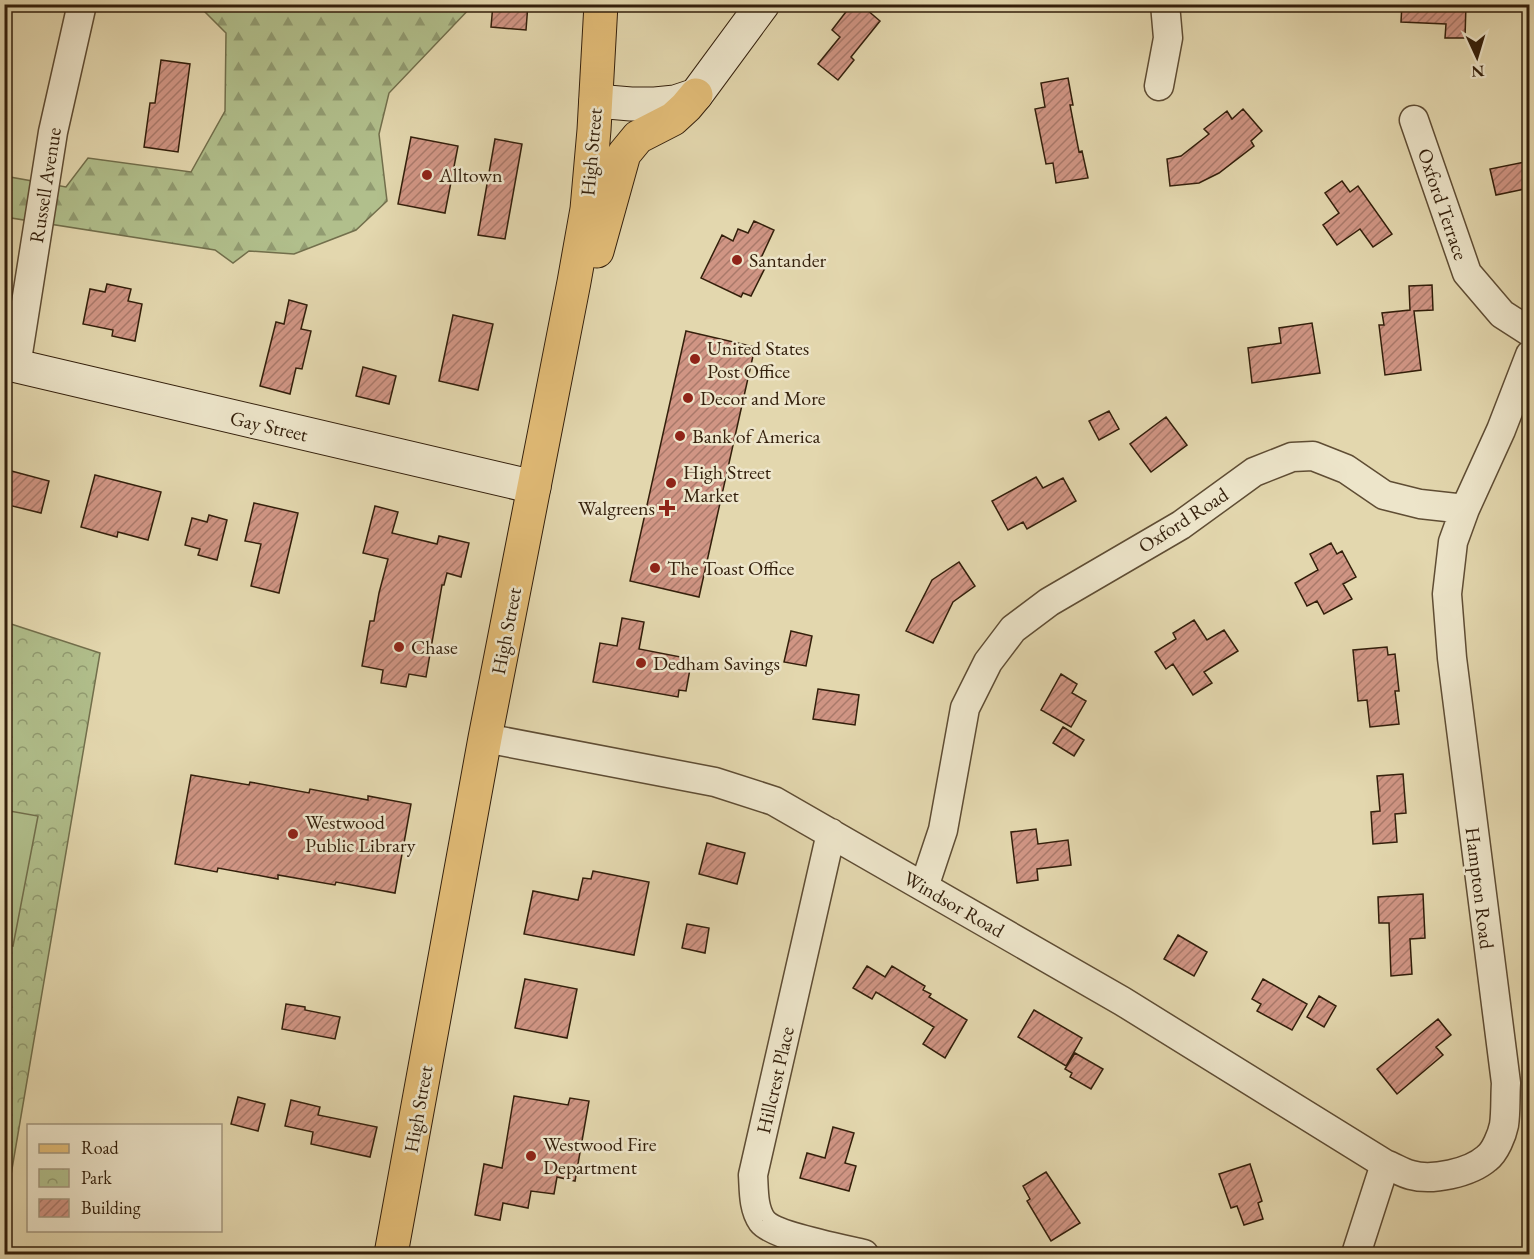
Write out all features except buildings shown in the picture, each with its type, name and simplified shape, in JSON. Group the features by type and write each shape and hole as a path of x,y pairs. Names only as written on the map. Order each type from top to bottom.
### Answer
{"main road":[{"name":"High Street","path":"391,1254 485,738 574,282 586,209 596,101 601,4"},
{"path":"574,282 595,256 624,154 638,138 673,119 696,95"}],"street":[{"name":"Russell Avenue","path":"10,365 53,132 82,4"},
{"path":"596,101 655,104 675,102 696,95 763,4"},
{"path":"1159,86 1168,38 1165,4"},
{"name":"Oxford Terrace","path":"1414,120 1467,273 1502,314 1530,332"},
{"path":"1465,509 1501,430 1530,354"},
{"name":"Gay Street","path":"10,365 534,487"},
{"name":"Oxford Road","path":"924,887 943,830 965,708 988,662 1013,629 1049,602 1181,525 1254,472 1292,457 1313,456 1346,469 1384,495 1420,504 1465,509"},
{"name":"Hampton Road","path":"1386,1164 1410,1175 1429,1178 1447,1176 1488,1158 1504,1126 1518,1082 1455,681 1447,594 1453,542 1465,509"},
{"name":"Windsor Road","path":"485,738 715,782 774,801 1122,1001 1386,1164"},
{"name":"Hillcrest Place","path":"831,833 753,1175 756,1207 763,1222 781,1233 864,1254"},
{"path":"1356,1254 1386,1164"}],"green space":[{"path":"198,5 473,5 389,93 379,134 387,201 356,230 294,254 249,251 233,263 215,250 5,217 4,176 66,187 88,158 191,172 225,111 226,33"},
{"path":"5,622 100,653 5,1210"},
{"path":"4,810 38,816 13,946 5,944"}],"place":[{"name":"Alltown","path":"427,175"},
{"name":"Santander","path":"737,260"},
{"name":"United States Post Office","path":"695,359"},
{"name":"Decor and More","path":"688,398"},
{"name":"Bank of America","path":"680,436"},
{"name":"High Street Market","path":"671,483"},
{"name":"Walgreens","path":"667,508"},
{"name":"The Toast Office","path":"655,568"},
{"name":"Chase","path":"399,647"},
{"name":"Dedham Savings","path":"641,663"},
{"name":"Westwood Public Library","path":"293,834"},
{"name":"Westwood Fire Department","path":"531,1156"}]}
